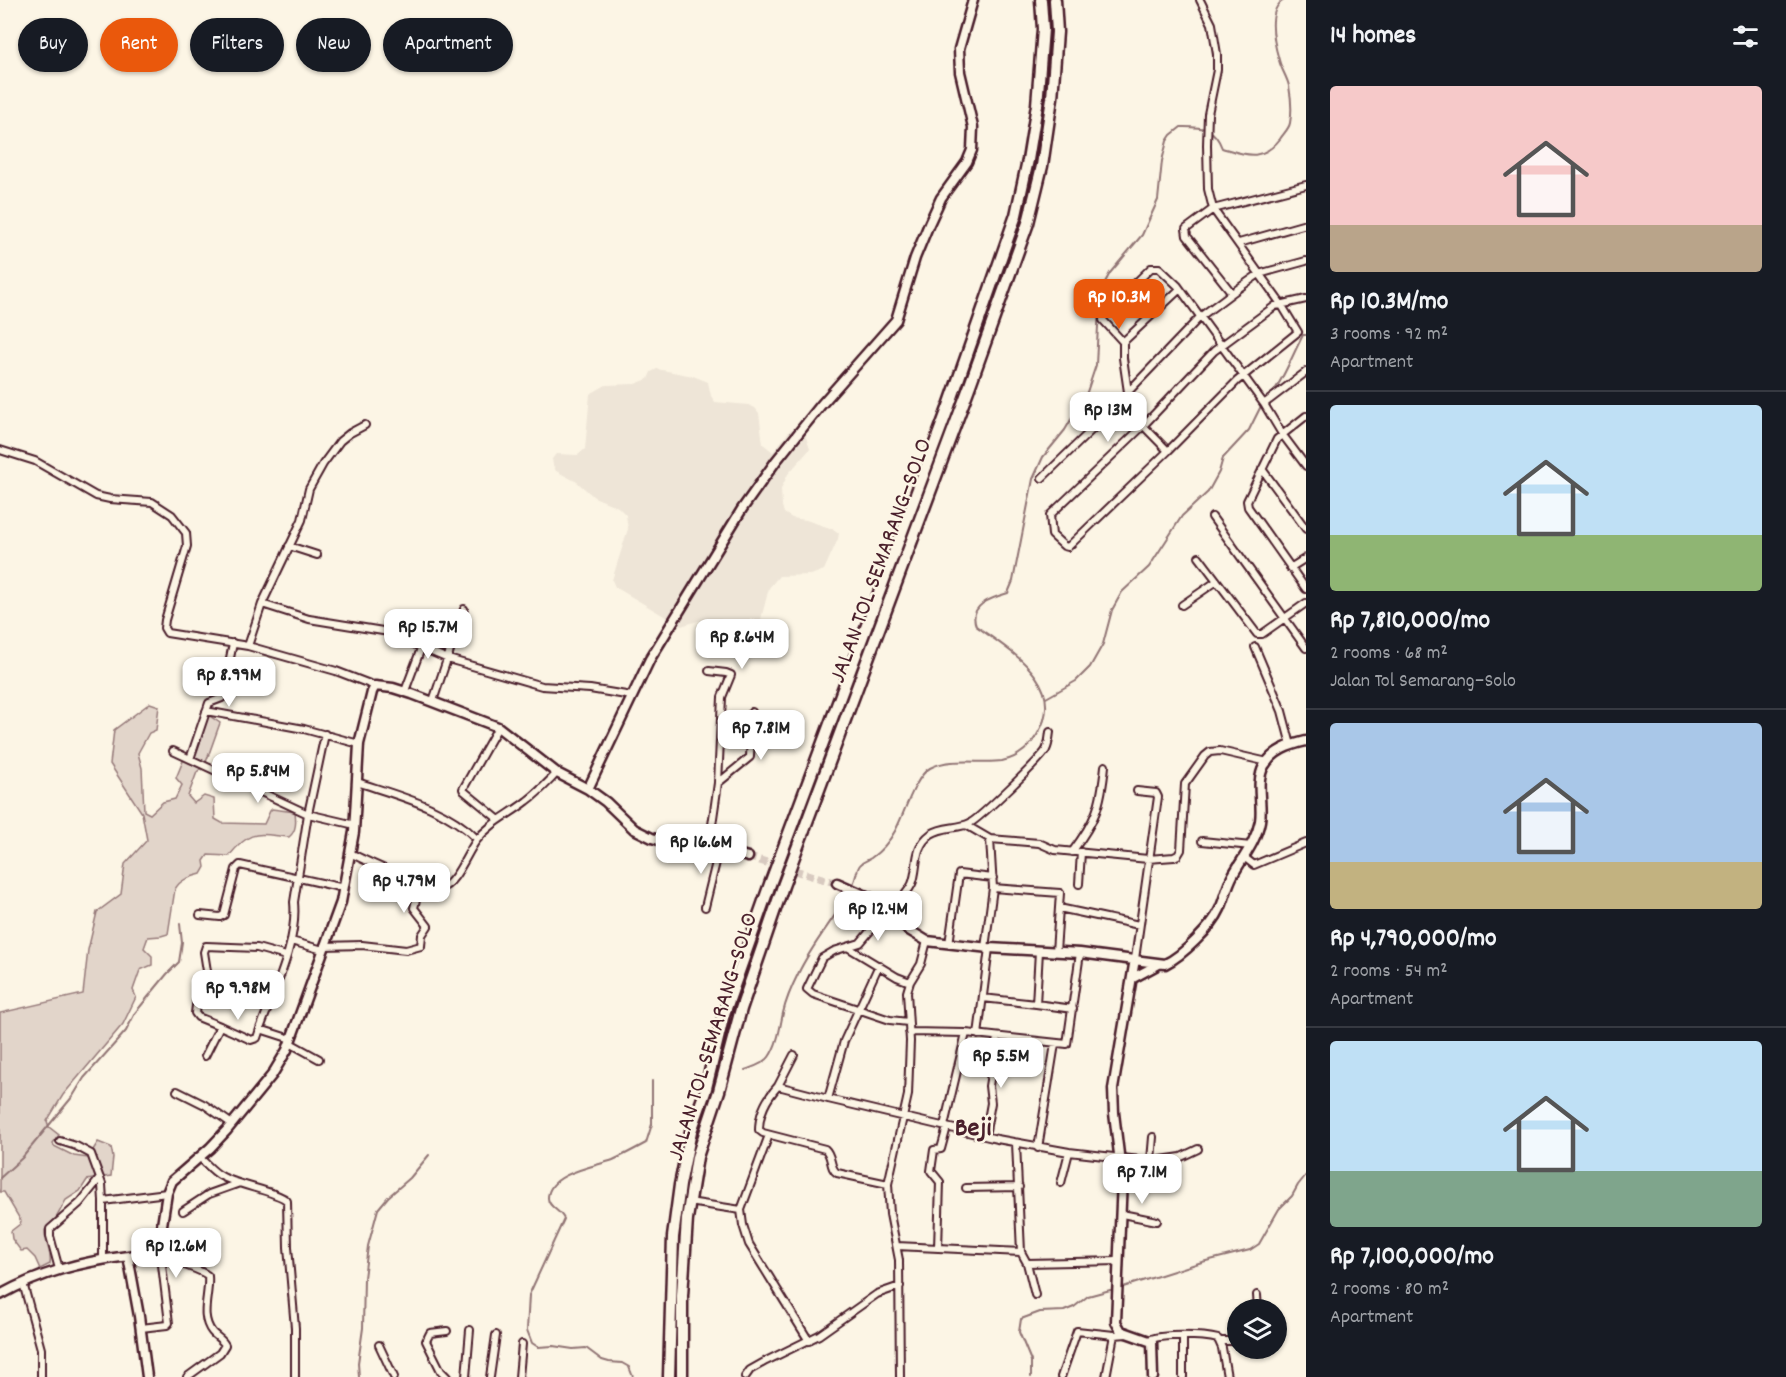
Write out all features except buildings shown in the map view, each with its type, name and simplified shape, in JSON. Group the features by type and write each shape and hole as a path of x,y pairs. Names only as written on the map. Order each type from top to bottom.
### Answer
{"highway":[{"name":"JALAN TOL SEMARANG–SOLO","path":"669,1377 674,1237 680,1185 691,1131 705,1092 724,1014 766,895 949,406 1016,215 1037,105 1043,29 1041,0"},
{"name":"JALAN TOL SEMARANG–SOLO","path":"682,1377 682,1296 689,1202 698,1158 744,998 783,886 1028,223 1042,166 1052,98 1057,32 1055,0"}],"street":[{"path":"588,789 650,659 776,461 821,405 897,318 922,241 941,198 967,162 972,150 972,120 960,72 959,49 973,0"},
{"path":"1200,0 1212,24 1217,54 1217,70 1210,100 1208,189 1214,209 1298,332"},
{"path":"1232,293 1187,236 1186,229 1214,209 1306,185"},
{"path":"1239,243 1306,224"},
{"path":"1042,478 1105,417 1122,404 1128,392 1200,317 1259,274 1306,261"},
{"path":"1128,392 1123,342 1103,320 1103,316 1151,268 1162,270 1180,289 1264,404 1282,434 1304,458 1306,466"},
{"path":"1123,342 1180,289"},
{"path":"1306,299 1275,306 1221,346 1143,426 1050,515 1051,534 1068,547 1243,376 1298,332 1306,331"},
{"path":"1264,404 1306,372"},
{"path":"1122,404 1168,451"},
{"path":"1306,416 1282,434 1247,498 1247,504 1306,589"},
{"path":"248,646 262,604 302,520 309,489 323,464 346,435 365,425"},
{"path":"0,450 35,461 96,496 152,502 172,514 186,534 187,546 165,620 165,631 169,634 248,646 336,671 375,687 405,691 498,727 557,773 588,789 642,833 669,843 709,846 748,857"},
{"path":"1263,469 1306,528"},
{"path":"1212,517 1306,648"},
{"path":"289,546 316,555"},
{"path":"1199,557 1257,634 1262,634 1306,603"},
{"path":"1290,568 1306,558"},
{"path":"1182,605 1216,581"},
{"path":"262,604 309,619 389,632 448,659 542,686 590,689 632,696"},
{"path":"433,702 464,609"},
{"path":"405,691 431,622"},
{"path":"190,759 210,702 222,698 233,643"},
{"path":"1255,647 1282,711 1291,745"},
{"path":"709,671 731,675 722,697 718,783 709,846"},
{"path":"0,1295 59,1269 148,1252 156,1247 160,1238 167,1193 174,1179 200,1158 232,1124 272,1075 291,1041 341,902 355,825 359,744 375,687"},
{"path":"206,711 325,734 359,744"},
{"path":"718,783 750,757 752,712"},
{"path":"498,727 463,789 498,819"},
{"path":"908,1022 890,1020 807,990 822,958 862,941 911,885 918,852 931,834 942,829 966,825 980,816 1041,757 1049,744 1050,732"},
{"path":"286,956 257,948 206,946 204,952 207,971 198,992 195,1013 198,1017 251,1040 257,1038 286,956 291,941 296,913 294,902 308,814 325,734"},
{"path":"837,883 860,892 907,929 927,941 987,948 1080,953 1165,964 1173,960 1213,921 1220,909 1232,877 1251,846 1260,816 1260,777 1268,762 1275,753 1306,741"},
{"path":"173,751 308,814 355,825"},
{"path":"966,825 990,839 1038,843 1055,850 1148,859 1174,857 1180,853 1185,784 1205,756 1220,751 1268,762"},
{"path":"1072,852 1094,822 1100,807 1106,766"},
{"path":"350,853 435,889 443,888 450,882 477,839 498,819 531,799 557,773"},
{"path":"357,782 436,810 461,824 477,839"},
{"path":"1137,791 1156,793 1158,796 1133,978 1113,1089 1120,1156 1122,1214 1116,1322 1121,1331 1149,1340 1154,1346 1153,1377"},
{"path":"978,1035 993,888 990,839"},
{"path":"1202,841 1251,846"},
{"path":"1244,857 1254,865 1306,843"},
{"path":"705,907 719,850"},
{"path":"1079,884 1081,852"},
{"path":"200,915 220,917 224,915 238,866 344,888"},
{"path":"949,944 959,874 993,878"},
{"path":"291,941 324,948 363,945 406,950 421,946 422,935 428,926 414,908 420,883"},
{"path":"993,888 1060,893 1056,952"},
{"path":"1059,908 1139,925"},
{"path":"900,1377 900,1286 888,1184 909,1086 907,992 910,982 920,967 927,941"},
{"path":"849,948 910,982"},
{"path":"1036,1004 1039,951"},
{"path":"909,1032 966,1033 1064,1045 1068,1043 1080,953"},
{"path":"1133,978 1159,964"},
{"path":"828,1099 844,1041 879,965"},
{"path":"983,998 1073,1009"},
{"path":"205,1056 220,1026"},
{"path":"260,1029 291,1041 319,1059"},
{"path":"939,1248 939,1181 931,1171 934,1149 942,1148 966,1033"},
{"path":"985,1136 991,1103 989,1086 997,1037"},
{"path":"1038,1148 1055,1044"},
{"path":"794,1055 778,1086 769,1097 759,1127 760,1132 825,1149 829,1153 833,1170 837,1173 888,1184"},
{"path":"778,1086 1038,1148 1151,1160 1181,1157 1198,1149"},
{"path":"177,1091 205,1105 232,1124"},
{"path":"769,1135 741,1210 743,1225 749,1244 809,1341"},
{"path":"1151,1160 1153,1137"},
{"path":"60,1141 91,1154 100,1178 103,1202 103,1259"},
{"path":"1016,1143 1021,1252 1027,1263 1035,1295"},
{"path":"1061,1183 1069,1152"},
{"path":"200,1158 220,1176 278,1194 284,1197 287,1203 288,1247 295,1328 295,1377"},
{"path":"59,1269 50,1229 80,1203 100,1178"},
{"path":"183,1211 209,1194 237,1183"},
{"path":"966,1188 1018,1187"},
{"path":"103,1202 167,1193"},
{"path":"689,1202 741,1210"},
{"path":"1122,1214 1157,1221"},
{"path":"897,1246 1021,1252"},
{"path":"141,1328 169,1323 161,1257 156,1247"},
{"path":"128,1256 147,1377"},
{"path":"161,1257 202,1271 208,1276 205,1311 207,1323 212,1333 225,1343 225,1348 220,1353 187,1377"},
{"path":"1027,1263 1119,1261"},
{"path":"23,1283 41,1349 41,1377"},
{"path":"745,1377 750,1370 766,1361 809,1341 877,1294 900,1286"},
{"path":"465,1377 470,1330"},
{"path":"1061,1377 1077,1330 1114,1335 1127,1334"},
{"path":"447,1331 430,1333 426,1341 441,1371 447,1377"},
{"path":"490,1377 496,1335"},
{"path":"1106,1377 1114,1335"},
{"path":"1149,1340 1156,1337 1213,1337 1220,1341 1227,1341"},
{"path":"1183,1337 1183,1377"},
{"path":"1220,1341 1227,1377"},
{"path":"519,1377 522,1344"},
{"path":"379,1345 394,1377"}],"shaded area":[{"path":"657,369 693,376 708,382 715,402 749,405 755,408 759,413 763,444 773,452 791,429 805,434 810,449 788,474 781,489 784,513 792,518 833,529 839,533 838,539 824,570 811,575 779,576 769,588 761,619 718,619 681,626 615,587 612,580 628,529 626,515 618,507 594,497 577,482 556,471 553,465 552,459 556,454 578,455 585,449 590,394 606,385 635,384 648,379 651,372"},
{"path":"150,703 159,706 156,730 149,733 138,753 142,768 144,811 150,814 163,802 175,799 182,785 176,778 183,761 195,750 208,715 220,723 205,765 197,772 188,796 194,803 204,796 214,799 215,819 222,823 264,824 272,809 295,812 295,825 289,837 255,835 243,841 229,856 208,855 201,874 183,881 175,889 168,934 148,937 144,948 152,956 152,965 140,970 133,990 136,997 123,1024 63,1095 47,1121 49,1127 59,1135 53,1143 54,1146 74,1156 88,1158 98,1142 111,1147 113,1157 111,1176 87,1180 80,1191 66,1200 56,1218 45,1230 50,1264 40,1269 35,1258 27,1250 21,1251 12,1239 11,1231 21,1221 4,1192 0,1192 0,1013 83,994 88,950 97,912 121,894 125,864 147,840 142,813 110,764 114,730"}],"waterway":[{"path":"852,886 860,865 878,852 893,835 914,788 925,772 930,768 947,763 1008,760 1022,752 1037,735 1045,717 1046,700 1041,685 1019,658 976,626 975,613 983,604 1008,593 1013,581 1033,479 1043,457 1065,430 1087,392 1096,365 1099,306 1103,286 1110,273 1142,235 1158,200 1162,161 1167,141 1181,127 1201,128 1215,135 1222,148 1253,155 1267,151 1280,139 1288,127 1291,115 1290,90 1277,53 1273,27 1275,11 1284,0"},
{"path":"1271,396 1303,335 1306,335"},
{"path":"1046,698 1076,681 1090,667 1103,644 1112,610 1122,592 1149,567 1182,516 1208,492 1219,472 1223,458 1249,430 1262,404"},
{"path":"745,1070 764,1062 775,1047 786,1003 796,979 810,952 850,891"},
{"path":"0,1178 22,1158 73,1096 84,1078 126,1031 135,1013 179,962 182,943 180,924"},
{"path":"633,1377 629,1367 622,1363 602,1360 586,1348 538,1347 532,1343 527,1330 529,1295 564,1219 549,1201 550,1189 556,1182 574,1172 613,1160 646,1143 652,1124 652,1081"},
{"path":"359,1377 364,1278 368,1246 378,1209 410,1178 429,1155"},
{"path":"1120,1288 1202,1262 1250,1250 1259,1244 1279,1209 1292,1196 1306,1175"},
{"path":"1031,1377 1031,1361 1019,1332 1021,1319 1040,1312 1064,1311 1074,1307 1088,1296 1114,1289"}],"tunnel":[{"path":"748,857 837,883"}],"district":[{"name":"Beji","path":"973,1129"}]}
